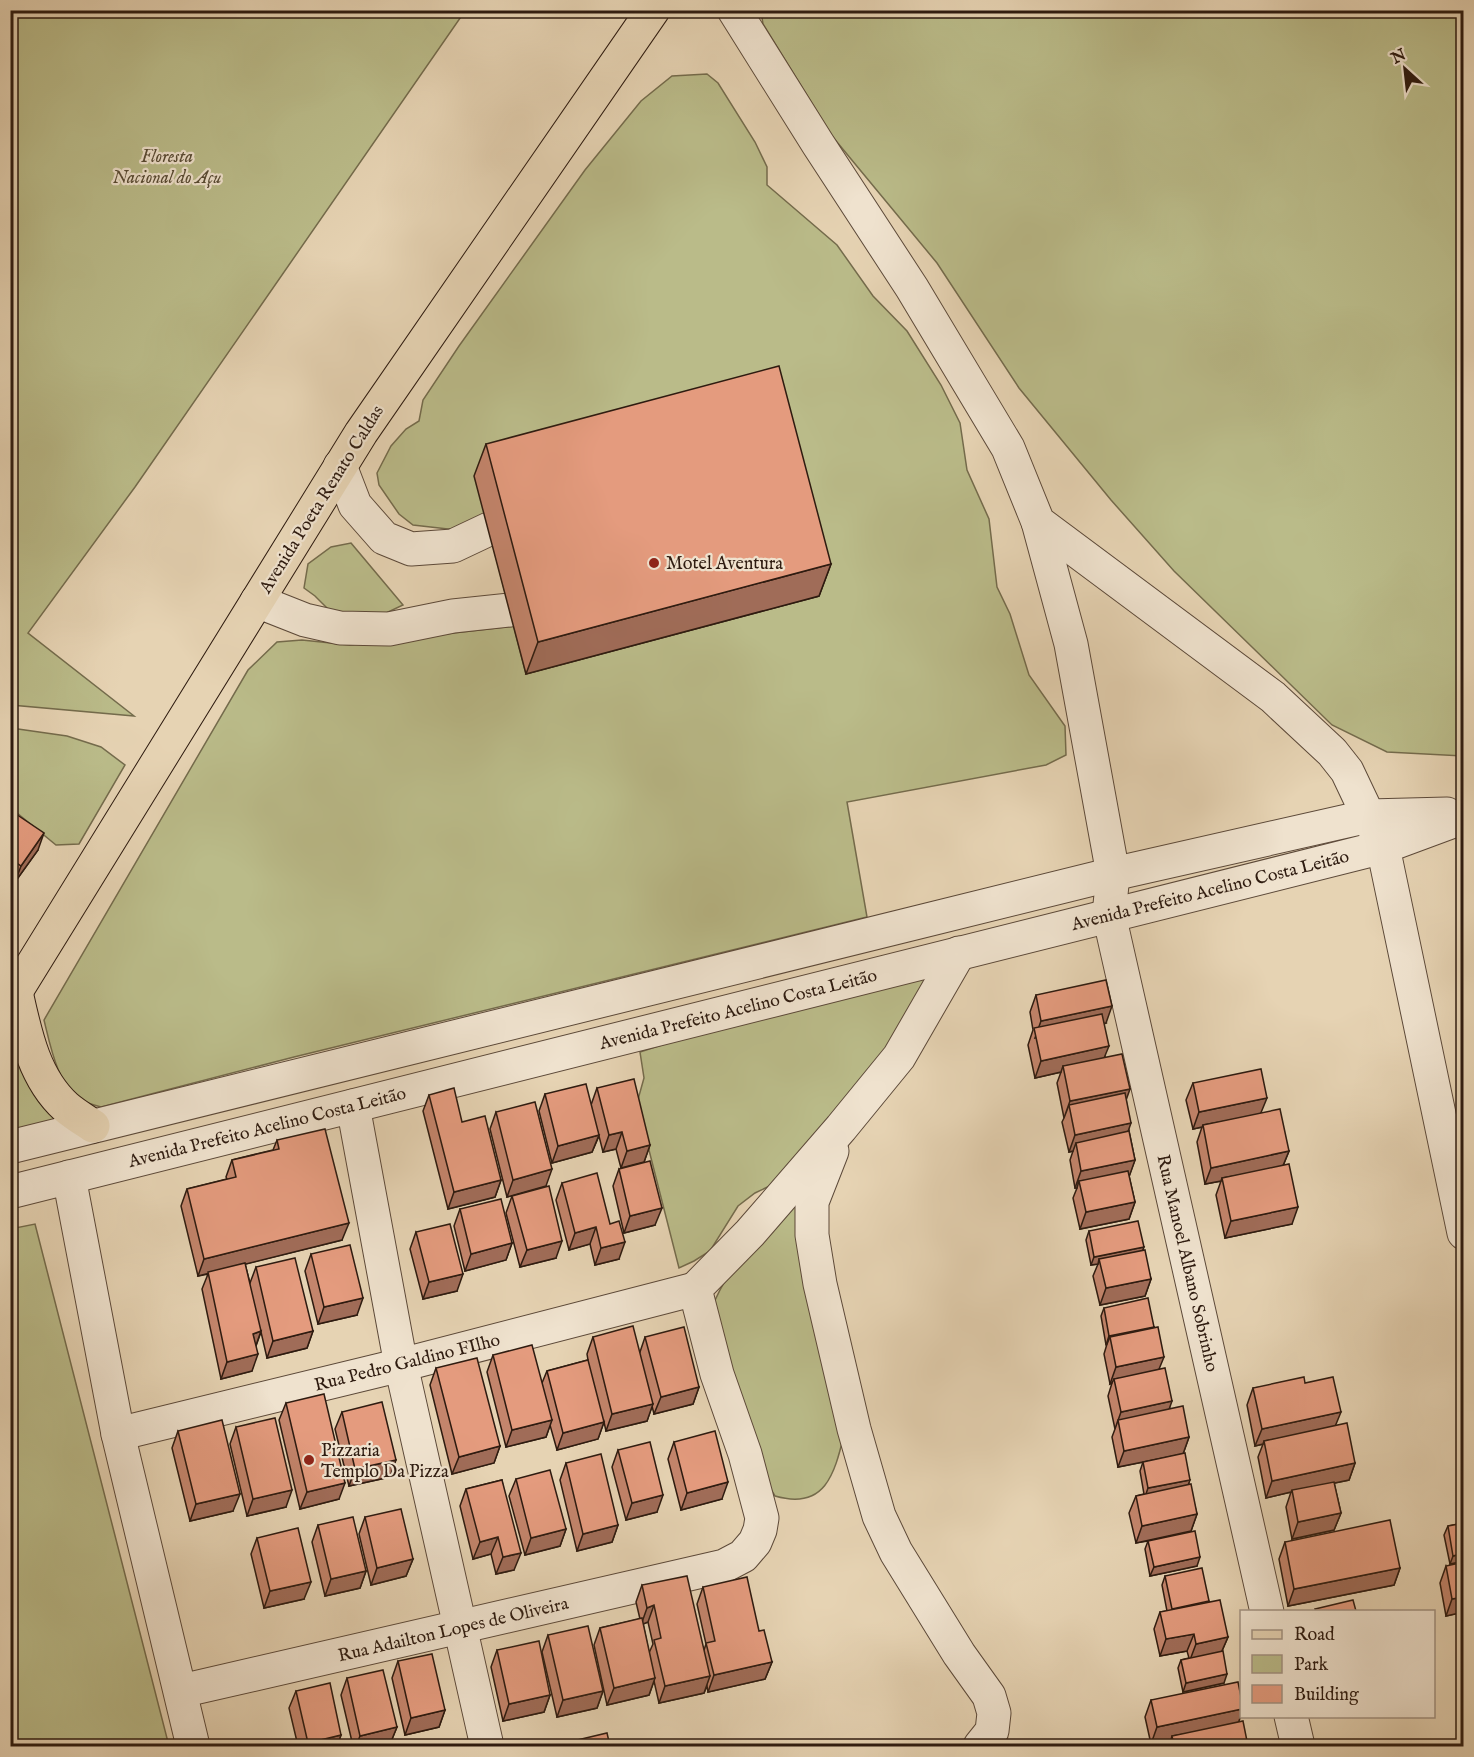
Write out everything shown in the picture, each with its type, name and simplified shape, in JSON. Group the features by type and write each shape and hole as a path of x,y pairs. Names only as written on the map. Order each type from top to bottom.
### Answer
{"main road":[{"name":"Avenida Poeta Renato Caldas","path":"13,997 361,433 653,10"},
{"path":"13,997 27,1041 43,1078 66,1107 93,1126"}],"street":[{"name":"Rua Manoel Albano Sobrinho","path":"734,10 912,288 1008,448 1038,522 1071,644 1113,874 1109,915 1267,1610"},
{"path":"340,466 356,505 384,538 411,549 453,546 489,529"},
{"path":"1038,522 1273,697 1332,752 1347,771 1383,847 1464,1233"},
{"path":"257,601 305,620 340,628 389,629 453,616 510,610"},
{"name":"Avenida Prefeito Acelino Costa Leitão","path":"10,1147 1113,874 1369,816 1464,815"},
{"name":"Avenida Prefeito Acelino Costa Leitão","path":"10,1192 1383,847 1464,815"},
{"path":"695,1289 750,1233 899,1057 959,953"},
{"path":"431,1043 435,1085"},
{"path":"352,1106 401,1365 487,1746"},
{"path":"841,1128 812,1202 812,1235 822,1293 854,1429 879,1516 902,1562 959,1654 989,1696 994,1713 992,1731 980,1746"},
{"path":"69,1177 118,1434 193,1746"},
{"name":"Rua Pedro Galdino FIlho","path":"118,1434 401,1365 695,1289"},
{"name":"Rua Adailton Lopes de Oliveira","path":"181,1691 724,1566 742,1556 755,1542 762,1518 746,1454 717,1374 695,1289"},
{"path":"1291,1718 1298,1746"}],"green space":[{"name":"Floresta Nacional do Açu","path":"10,11 465,11 135,487 28,633 134,716 11,705"},
{"path":"761,11 1463,11 1463,756 1387,752 1332,725 1174,571 1111,500 1019,388 937,263 832,136 763,24"},
{"path":"707,74 718,83 755,142 767,167 767,185 837,245 873,296 907,331 941,385 960,423 967,470 989,519 997,587 1010,614 1029,675 1065,726 1066,755 1046,765 847,802 867,917 294,1057 101,1107 85,1102 74,1095 67,1087 56,1065 44,1020 248,670 277,642 302,640 350,645 514,626 487,522 473,527 448,529 413,525 399,514 379,485 377,473 391,446 406,429 419,421 423,400 459,346 585,170 641,101 672,76"},
{"path":"351,543 403,605 384,614 336,617 304,588 308,564 331,547"},
{"path":"11,728 67,736 101,747 125,765 79,844 56,845 11,808"},
{"path":"936,976 916,1013 776,1183 755,1193 738,1206 710,1251 679,1268 637,1103 644,1078 640,1052 711,1029"},
{"path":"19,1059 60,1122 11,1133 11,1068"},
{"path":"805,1179 845,1431 837,1460 826,1484 817,1493 806,1498 793,1499 775,1496 767,1483 712,1308 740,1258"},
{"path":"35,1224 169,1746 11,1746 10,1229"}],"building":[{"path":"10,182 15,192 10,194"},
{"name":"Motel Aventura","path":"779,366 831,564 538,642 486,444"},
{"path":"10,810 44,833 21,866 10,858"},
{"path":"1106,980 1112,1006 1041,1021 1036,995"},
{"path":"1102,1014 1109,1046 1041,1061 1034,1028"},
{"path":"1122,1054 1130,1089 1070,1101 1063,1066"},
{"path":"1261,1069 1267,1098 1199,1112 1193,1083"},
{"path":"634,1079 650,1145 627,1151 622,1132 609,1135 597,1088"},
{"path":"586,1084 599,1135 558,1146 545,1094"},
{"path":"454,1088 462,1122 485,1116 501,1180 454,1192 429,1095"},
{"path":"1125,1093 1131,1123 1075,1135 1069,1105"},
{"path":"535,1102 552,1169 513,1180 496,1112"},
{"path":"1280,1109 1289,1151 1211,1168 1203,1125"},
{"path":"325,1129 349,1223 204,1259 187,1189 236,1177 232,1160 279,1149 277,1140"},
{"path":"1129,1131 1135,1160 1081,1171 1076,1143"},
{"path":"650,1161 662,1208 630,1216 619,1169"},
{"path":"1289,1164 1298,1207 1231,1221 1222,1178"},
{"path":"1128,1171 1135,1202 1086,1212 1079,1181"},
{"path":"597,1173 610,1224 619,1221 625,1242 601,1248 596,1227 575,1233 562,1183"},
{"path":"549,1186 562,1241 527,1250 512,1196"},
{"path":"501,1199 512,1243 471,1254 460,1209"},
{"path":"1138,1221 1144,1247 1094,1257 1089,1231"},
{"path":"450,1224 463,1274 429,1282 416,1232"},
{"path":"350,1245 363,1298 324,1307 311,1254"},
{"path":"1145,1250 1151,1279 1106,1288 1099,1259"},
{"path":"295,1258 313,1331 273,1341 256,1267"},
{"path":"245,1263 261,1331 253,1334 258,1354 227,1362 208,1272"},
{"path":"1148,1298 1154,1327 1109,1336 1104,1308"},
{"path":"633,1326 653,1404 612,1414 593,1337"},
{"path":"684,1327 699,1387 661,1397 645,1337"},
{"path":"1158,1327 1164,1357 1116,1367 1110,1337"},
{"path":"532,1345 552,1420 512,1430 493,1355"},
{"path":"477,1358 500,1446 459,1457 436,1368"},
{"path":"588,1360 604,1422 563,1433 547,1371"},
{"path":"1165,1368 1172,1401 1121,1412 1114,1379"},
{"path":"1304,1377 1305,1383 1333,1377 1341,1412 1262,1429 1253,1388"},
{"name":"Pizzaria Templo Da Pizza","path":"324,1394 345,1483 307,1492 286,1403"},
{"path":"382,1402 396,1460 355,1469 342,1412"},
{"path":"1183,1406 1189,1437 1124,1451 1118,1420"},
{"path":"275,1418 292,1490 253,1499 236,1427"},
{"path":"222,1420 240,1494 196,1504 178,1431"},
{"path":"1347,1423 1355,1463 1272,1481 1264,1441"},
{"path":"715,1431 728,1482 687,1493 674,1442"},
{"path":"650,1442 663,1495 632,1503 618,1450"},
{"path":"1185,1453 1190,1480 1148,1488 1143,1462"},
{"path":"601,1454 618,1525 583,1534 566,1463"},
{"path":"550,1470 566,1529 531,1538 516,1479"},
{"path":"502,1480 521,1553 503,1557 498,1537 480,1542 466,1489"},
{"path":"1334,1482 1341,1513 1298,1522 1292,1490"},
{"path":"1191,1484 1197,1514 1142,1526 1136,1496"},
{"path":"401,1509 413,1559 377,1568 365,1517"},
{"path":"353,1517 366,1571 331,1579 318,1525"},
{"path":"1390,1520 1400,1568 1294,1589 1285,1542"},
{"path":"1464,1523 1464,1553 1453,1556 1448,1526"},
{"path":"298,1528 311,1582 270,1591 257,1538"},
{"path":"1195,1531 1200,1557 1154,1567 1148,1541"},
{"path":"1464,1562 1464,1597 1452,1599 1446,1566"},
{"path":"1202,1568 1209,1601 1172,1609 1165,1576"},
{"path":"687,1576 710,1676 665,1686 654,1640 661,1638 654,1605 647,1608 642,1585"},
{"path":"747,1577 759,1631 764,1630 772,1662 714,1675 706,1643 715,1641 703,1587"},
{"path":"1220,1600 1228,1637 1196,1644 1194,1634 1166,1639 1160,1612"},
{"path":"1353,1600 1356,1610 1316,1610"},
{"path":"642,1618 655,1678 614,1688 600,1628"},
{"path":"588,1626 603,1691 563,1700 548,1635"},
{"path":"539,1641 550,1695 509,1704 497,1650"},
{"path":"1223,1651 1227,1674 1186,1683 1181,1660"},
{"path":"432,1654 445,1710 411,1718 398,1661"},
{"path":"383,1670 397,1727 360,1736 347,1678"},
{"path":"1238,1682 1240,1709 1157,1727 1151,1700"},
{"path":"330,1683 341,1735 308,1743 296,1691"},
{"path":"1243,1721 1248,1746 1174,1746 1172,1736"},
{"path":"607,1733 610,1746 575,1746 573,1741"}],"place":[{"name":"Motel Aventura","path":"654,563"},
{"name":"Pizzaria Templo Da Pizza","path":"309,1460"}]}
